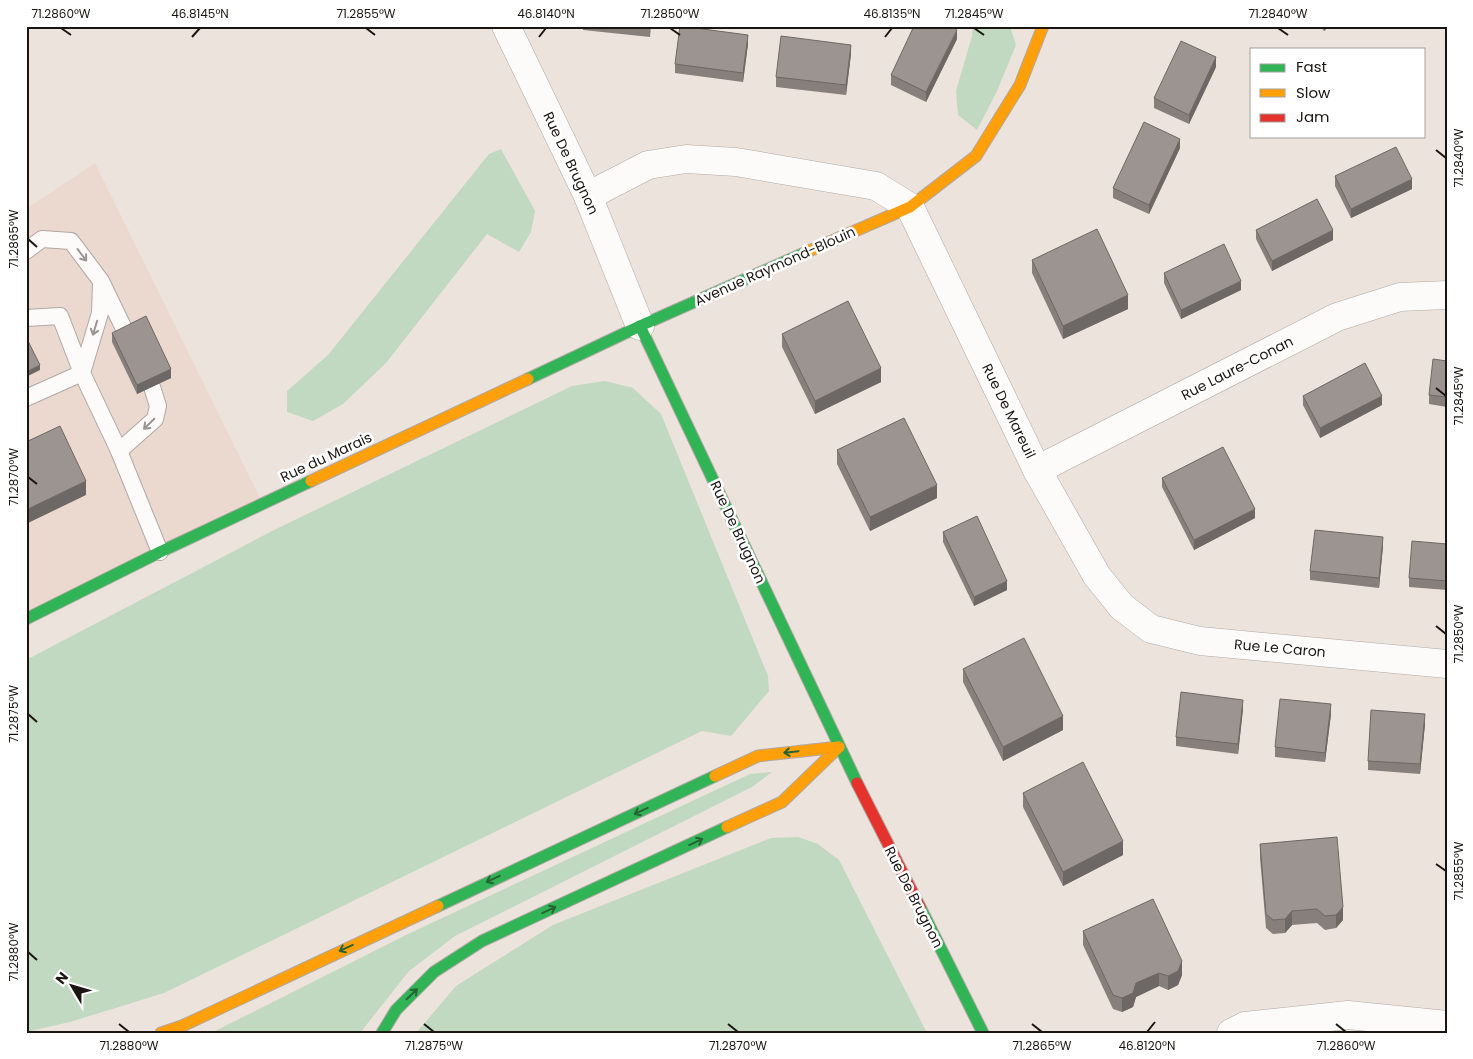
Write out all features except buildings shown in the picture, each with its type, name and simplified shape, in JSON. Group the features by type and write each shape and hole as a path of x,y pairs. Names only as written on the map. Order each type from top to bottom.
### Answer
{"main road":[{"name":"Avenue Raymond-Blouin","path":"640,326 910,207 976,156 1020,84 1043,26"},
{"name":"Rue du Marais","path":"26,619 160,552 640,326"},
{"name":"Rue De Brugnon","path":"640,326 839,747 983,1033"},
{"path":"161,1033 182,1026 758,756 839,747"},
{"path":"382,1033 396,1010 434,972 482,941 782,802 839,747"}],"street":[{"name":"Rue De Brugnon","path":"506,26 588,196 640,326"},
{"path":"588,196 648,165 686,159 736,162 876,186 910,207"},
{"name":"Rue De Mareuil","path":"910,207 1037,470 1097,576 1122,607"},
{"name":"Rue Laure-Conan","path":"1037,470 1337,317 1400,297 1447,295"},
{"name":"Rue Le Caron","path":"1122,607 1151,630 1200,641 1447,664"},
{"path":"1231,1033 1245,1026 1348,1015 1447,1025"}],"lane":[{"path":"26,251 42,239 71,241 101,281 127,335"},
{"path":"26,398 82,373 100,313 101,281"},
{"path":"26,318 60,316 82,373 119,451 160,552"},
{"path":"119,451 155,419 158,406 152,387"}],"shaded area":[{"path":"95,163 263,504 26,619 26,209"}],"green space":[{"path":"973,26 1010,26 1016,45 997,91 977,130 958,115 956,91 972,36"},
{"path":"501,149 535,211 531,232 519,252 487,234 386,363 343,404 313,421 287,412 287,391 328,355 489,154"},
{"path":"605,381 633,388 661,414 768,676 769,691 731,736 702,731 164,993 70,1022 26,1032 26,660 272,531 572,386"},
{"path":"772,772 752,787 455,936 409,971 360,1033 211,1033 406,935 750,774"},
{"path":"798,837 818,844 839,860 927,1033 416,1033 456,986 553,925 771,838"}],"traffic: fast":[{"path":"528,379 640,326 809,251"},
{"path":"640,326 857,783"},
{"path":"26,619 160,552 311,481"},
{"path":"438,906 715,776"},
{"path":"382,1033 396,1010 434,972 482,941 727,827"},
{"path":"920,907 983,1033"}],"traffic: slow":[{"path":"809,251 910,207 976,156 1020,85 1043,26"},
{"path":"311,481 528,379"},
{"path":"715,776 758,756 839,747"},
{"path":"727,827 782,802 839,747"},
{"path":"161,1033 182,1026 438,906"}],"traffic: jam":[{"path":"857,783 920,907"}]}
